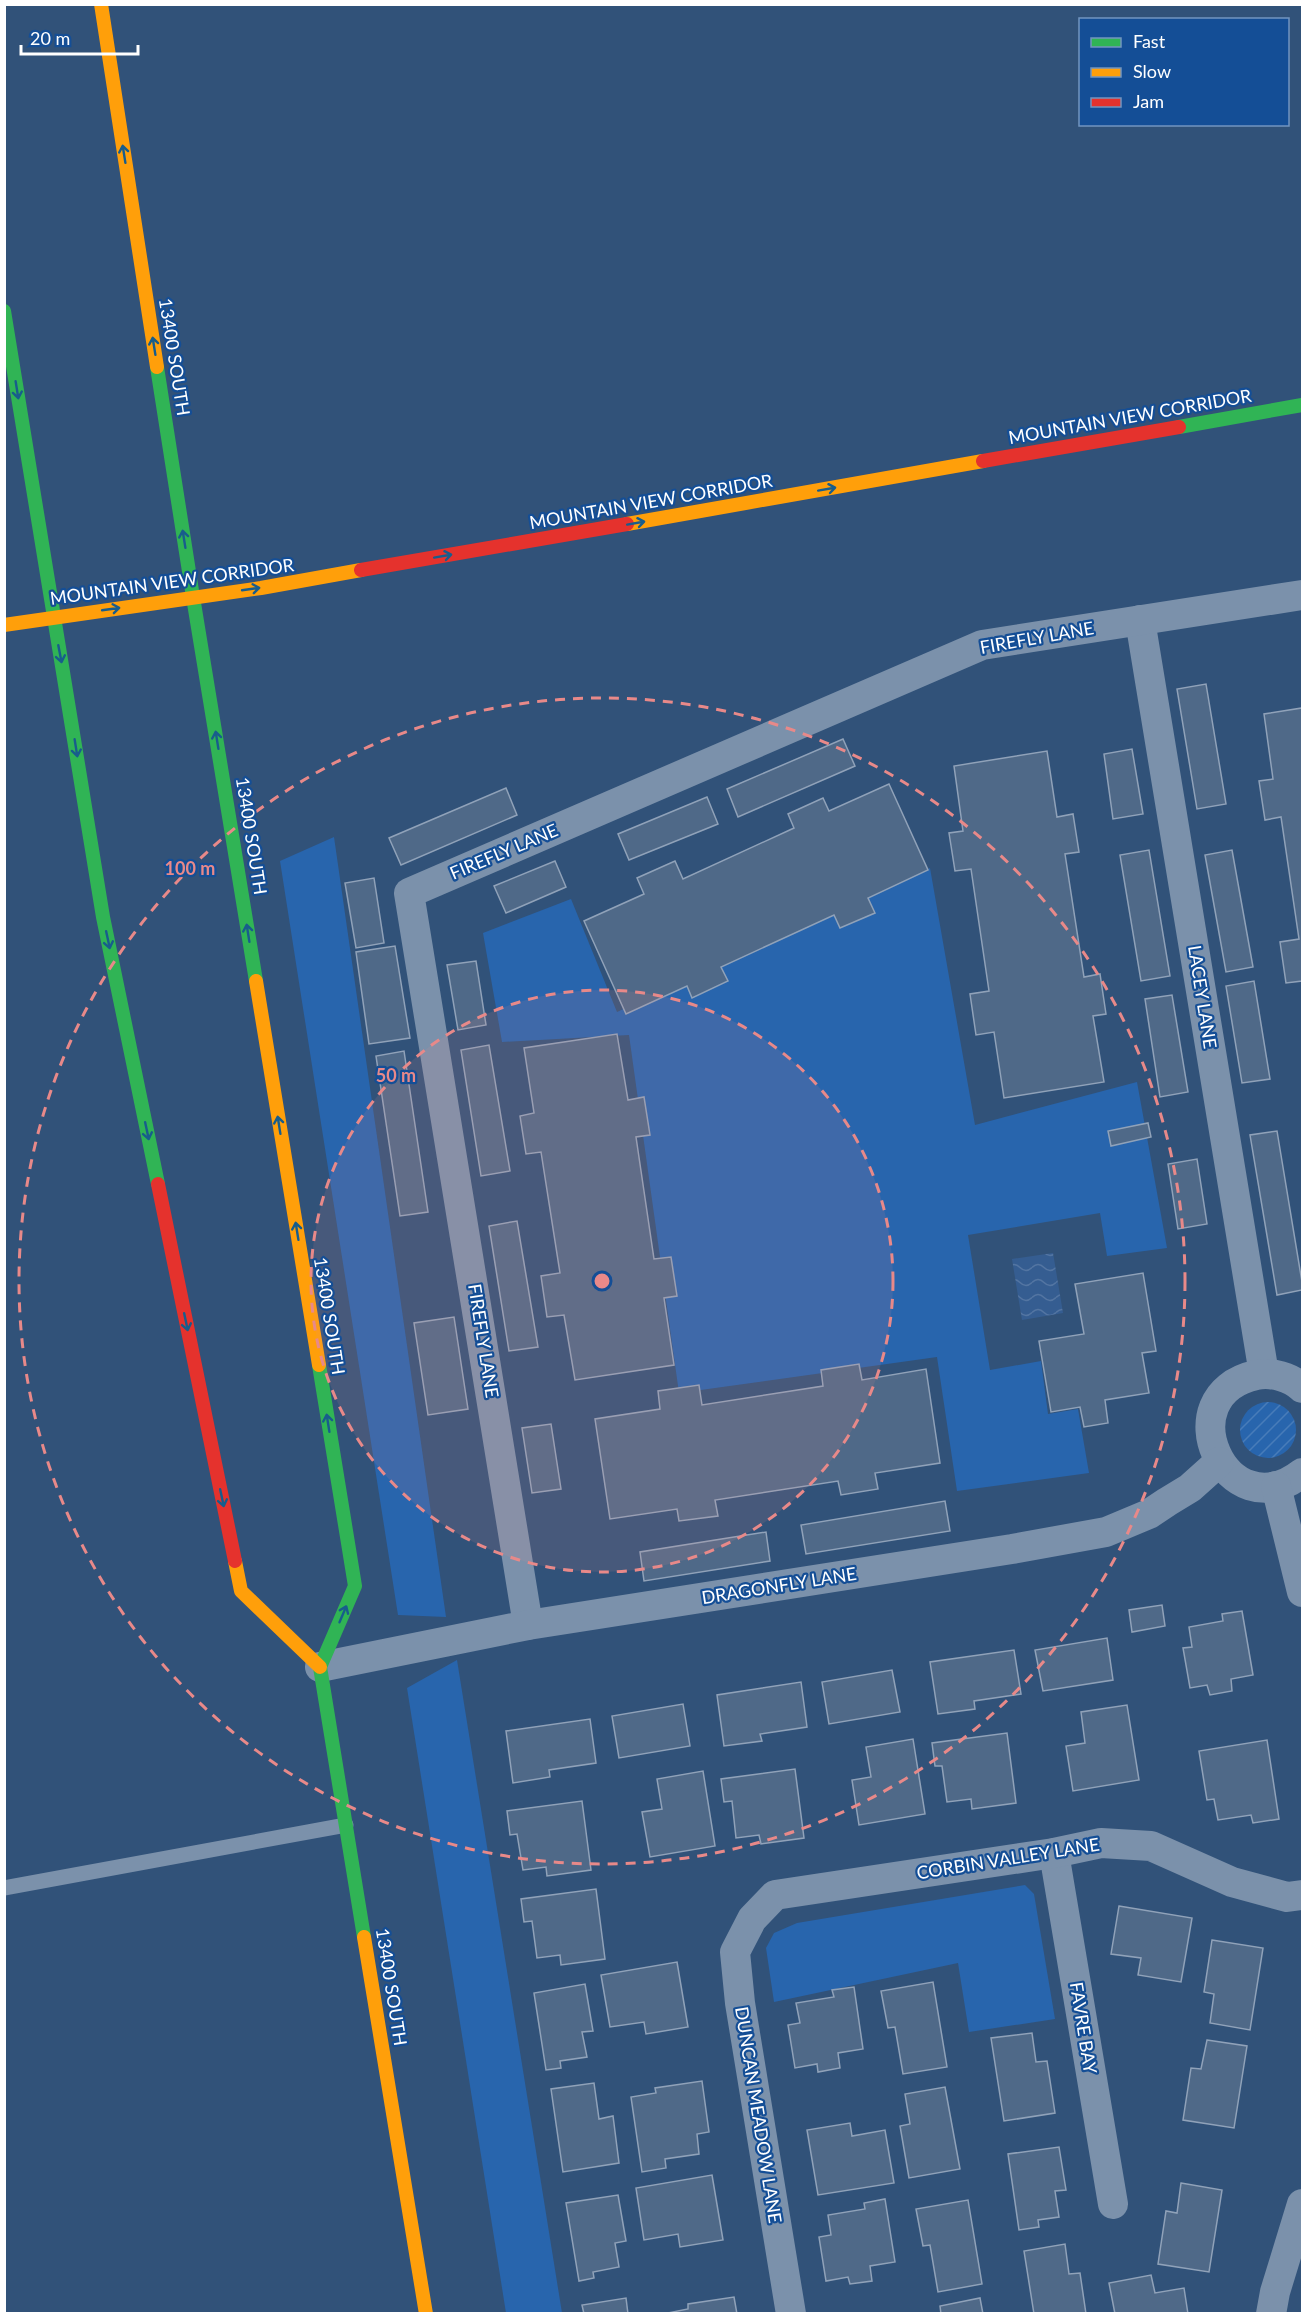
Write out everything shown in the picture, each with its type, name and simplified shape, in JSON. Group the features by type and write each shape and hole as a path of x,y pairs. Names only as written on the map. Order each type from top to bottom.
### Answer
{"main road":[{"name":"13400 SOUTH","path":"101,4 193,597 355,1586 320,1667 426,2313"},
{"path":"4,311 103,917 241,1591 320,1667"},
{"name":"MOUNTAIN VIEW CORRIDOR","path":"4,625 261,588 1302,405"}],"street":[{"name":"FIREFLY LANE","path":"528,1625 409,893 982,645 1302,595"},
{"name":"LACEY LANE","path":"1140,620 1264,1374"},
{"path":"1302,1388 1283,1376 1264,1374 1245,1378 1228,1388 1216,1403 1210,1422 1211,1442 1219,1462 1229,1473 1243,1482 1259,1486 1276,1486 1293,1480 1302,1473"},
{"name":"DRAGONFLY LANE","path":"320,1667 528,1625 1012,1549 1106,1532 1149,1514 1190,1488 1219,1462"},
{"path":"1276,1486 1302,1592"},
{"name":"CORBIN VALLEY LANE","path":"752,1919 775,1895 1054,1853 1101,1843 1151,1846 1232,1882 1287,1897 1302,1895"},
{"name":"FAVRE BAY","path":"1054,1853 1113,2204"},
{"name":"DUNCAN MEADOW LANE","path":"752,1919 735,1952 740,2003 790,2313"},
{"path":"1271,2313 1275,2292 1302,2204"}],"lane":[{"path":"4,1888 346,1825"}],"shaded area":[{"path":"334,837 446,1617 398,1615 280,861"},
{"path":"930,868 975,1125 1137,1082 1167,1248 1107,1256 1100,1213 968,1235 990,1370 1041,1361 1048,1414 1078,1409 1089,1473 957,1491 937,1357 679,1393 629,1035 502,1042 483,933 571,899 617,1012"},
{"path":"1268,1402 1288,1410 1296,1430 1288,1450 1268,1458 1248,1450 1240,1430 1248,1410"},
{"path":"457,1660 562,2313 506,2313 407,1688"},
{"path":"1025,1885 1034,1894 1055,2019 969,2032 958,1963 774,2002 766,1948 774,1933 797,1923"}],"water":[{"path":"1053,1253 1063,1313 1022,1320 1012,1259"}],"building":[{"path":"1206,684 1226,804 1197,809 1177,689"},
{"path":"1302,708 1302,981 1286,983 1280,942 1299,939 1281,817 1265,820 1259,781 1273,779 1264,714"},
{"path":"843,739 855,766 738,817 727,789"},
{"path":"1132,749 1143,814 1113,819 1104,754"},
{"path":"1047,751 1057,817 1073,814 1079,852 1065,854 1084,977 1100,974 1106,1014 1093,1016 1104,1082 1004,1098 994,1032 976,1035 970,994 989,991 971,869 955,871 949,833 963,831 954,766"},
{"path":"889,784 928,870 868,898 875,913 840,928 834,915 721,967 728,981 692,998 687,986 626,1014 584,921 644,894 637,878 675,861 683,879 794,828 788,814 823,798 829,811"},
{"path":"506,788 517,815 401,865 389,838"},
{"path":"707,797 718,824 629,860 618,834"},
{"path":"1149,850 1170,976 1141,981 1120,855"},
{"path":"1232,850 1253,967 1226,972 1205,855"},
{"path":"555,861 566,887 506,913 494,886"},
{"path":"374,878 384,943 356,948 345,883"},
{"path":"395,946 410,1038 369,1044 356,952"},
{"path":"476,961 486,1025 458,1030 447,965"},
{"path":"1254,981 1270,1079 1242,1083 1226,986"},
{"path":"1172,995 1188,1092 1160,1097 1145,999"},
{"path":"617,1034 628,1100 644,1097 650,1135 636,1137 654,1259 671,1257 677,1296 664,1298 674,1365 575,1380 564,1315 547,1317 541,1276 560,1273 541,1152 526,1154 520,1116 534,1113 524,1048"},
{"path":"489,1045 510,1171 481,1176 461,1050"},
{"path":"404,1051 428,1212 400,1216 376,1056"},
{"path":"1148,1123 1151,1137 1111,1146 1108,1131"},
{"path":"1277,1131 1302,1290 1277,1295 1250,1135"},
{"path":"1197,1159 1207,1224 1178,1229 1168,1164"},
{"path":"517,1221 538,1347 509,1351 489,1226"},
{"path":"1143,1273 1156,1351 1142,1353 1149,1393 1105,1400 1108,1423 1084,1427 1080,1407 1051,1412 1039,1341 1084,1334 1075,1284"},
{"path":"454,1317 468,1409 428,1415 414,1323"},
{"path":"859,1364 862,1380 926,1369 940,1463 875,1473 878,1489 841,1495 838,1481 715,1500 718,1516 679,1521 677,1509 610,1519 595,1419 660,1409 658,1391 699,1385 702,1405 823,1386 821,1370"},
{"path":"551,1424 561,1489 532,1493 522,1428"},
{"path":"945,1501 950,1531 806,1554 801,1525"},
{"path":"766,1532 770,1561 644,1581 640,1552"},
{"path":"1162,1605 1165,1626 1132,1632 1129,1610"},
{"path":"1242,1611 1253,1675 1231,1679 1232,1691 1210,1695 1207,1685 1190,1688 1183,1648 1192,1647 1189,1627 1223,1621 1222,1614"},
{"path":"1107,1638 1113,1680 1043,1691 1035,1650"},
{"path":"1014,1650 1021,1694 974,1701 975,1709 938,1714 930,1662"},
{"path":"892,1670 900,1712 829,1724 822,1682"},
{"path":"801,1682 807,1727 760,1734 762,1741 724,1746 717,1695"},
{"path":"683,1704 690,1746 619,1758 612,1716"},
{"path":"1127,1705 1139,1780 1073,1791 1066,1746 1085,1743 1081,1712"},
{"path":"590,1719 596,1763 549,1770 550,1777 513,1783 506,1731"},
{"path":"1007,1733 1016,1803 972,1809 971,1799 947,1802 942,1766 935,1766 932,1743"},
{"path":"913,1739 925,1814 859,1825 852,1780 871,1777 866,1747"},
{"path":"1267,1740 1279,1819 1253,1823 1251,1815 1218,1820 1214,1799 1207,1800 1199,1751"},
{"path":"795,1769 804,1838 761,1844 759,1835 736,1838 732,1801 724,1802 721,1779"},
{"path":"703,1771 715,1846 650,1857 642,1812 662,1809 657,1779"},
{"path":"582,1801 591,1870 547,1876 546,1867 523,1870 517,1834 510,1835 507,1811"},
{"path":"596,1889 605,1959 561,1965 560,1955 537,1958 532,1921 524,1922 521,1899"},
{"path":"1119,1906 1192,1918 1181,1982 1138,1975 1141,1958 1111,1954"},
{"path":"1212,1940 1263,1948 1250,2030 1210,2023 1214,1994 1204,1992"},
{"path":"677,1962 688,2027 646,2034 644,2022 610,2027 601,1975"},
{"path":"933,1982 947,2067 903,2074 895,2027 888,2028 881,1991"},
{"path":"585,1984 593,2031 582,2032 587,2057 560,2061 561,2068 546,2070 534,1993"},
{"path":"854,1987 863,2049 838,2053 840,2068 818,2072 817,2064 795,2068 788,2025 800,2023 796,2003 834,1997 832,1990"},
{"path":"1032,2033 1036,2062 1047,2061 1055,2113 1004,2121 991,2038"},
{"path":"1207,2040 1247,2046 1234,2128 1183,2120 1191,2068 1201,2069"},
{"path":"702,2081 709,2132 697,2134 699,2154 665,2159 666,2168 642,2172 631,2097 656,2093 655,2088"},
{"path":"594,2083 599,2119 613,2116 619,2163 563,2172 551,2089"},
{"path":"945,2087 960,2169 909,2178 900,2126 910,2124 905,2094"},
{"path":"850,2123 852,2136 885,2130 894,2183 818,2195 807,2130"},
{"path":"1059,2147 1066,2190 1055,2191 1059,2217 1038,2220 1039,2227 1019,2230 1008,2154"},
{"path":"712,2175 723,2240 680,2247 678,2234 644,2240 636,2188"},
{"path":"1181,2183 1222,2190 1209,2272 1158,2264 1166,2211 1177,2213"},
{"path":"618,2195 626,2241 615,2243 619,2267 593,2272 594,2278 579,2281 566,2203"},
{"path":"885,2199 895,2262 870,2266 872,2281 850,2284 848,2277 826,2281 819,2237 831,2235 828,2215 865,2209 864,2203"},
{"path":"968,2200 982,2284 938,2292 930,2245 923,2246 916,2209"},
{"path":"1065,2244 1069,2274 1080,2273 1086,2314 1034,2314 1024,2251"},
{"path":"1151,2275 1155,2293 1184,2288 1188,2314 1115,2314 1109,2283"},
{"path":"734,2297 737,2314 663,2314 688,2309 688,2304"},
{"path":"626,2298 628,2314 584,2314 582,2305"},
{"path":"980,2298 983,2314 941,2314 940,2306"}],"traffic: fast":[{"path":"4,311 54,617"},
{"path":"157,367 193,597"},
{"path":"1179,427 1302,405"},
{"path":"193,597 256,981"},
{"path":"54,617 103,917 158,1184"},
{"path":"319,1365 355,1586 320,1667 364,1937"}],"traffic: slow":[{"path":"101,4 157,367"},
{"path":"627,524 983,461"},
{"path":"4,625 261,588 361,570"},
{"path":"256,981 319,1365"},
{"path":"235,1561 241,1591 320,1667"},
{"path":"364,1937 426,2314"}],"traffic: jam":[{"path":"983,461 1179,427"},
{"path":"361,570 627,524"},
{"path":"158,1184 235,1561"}]}
